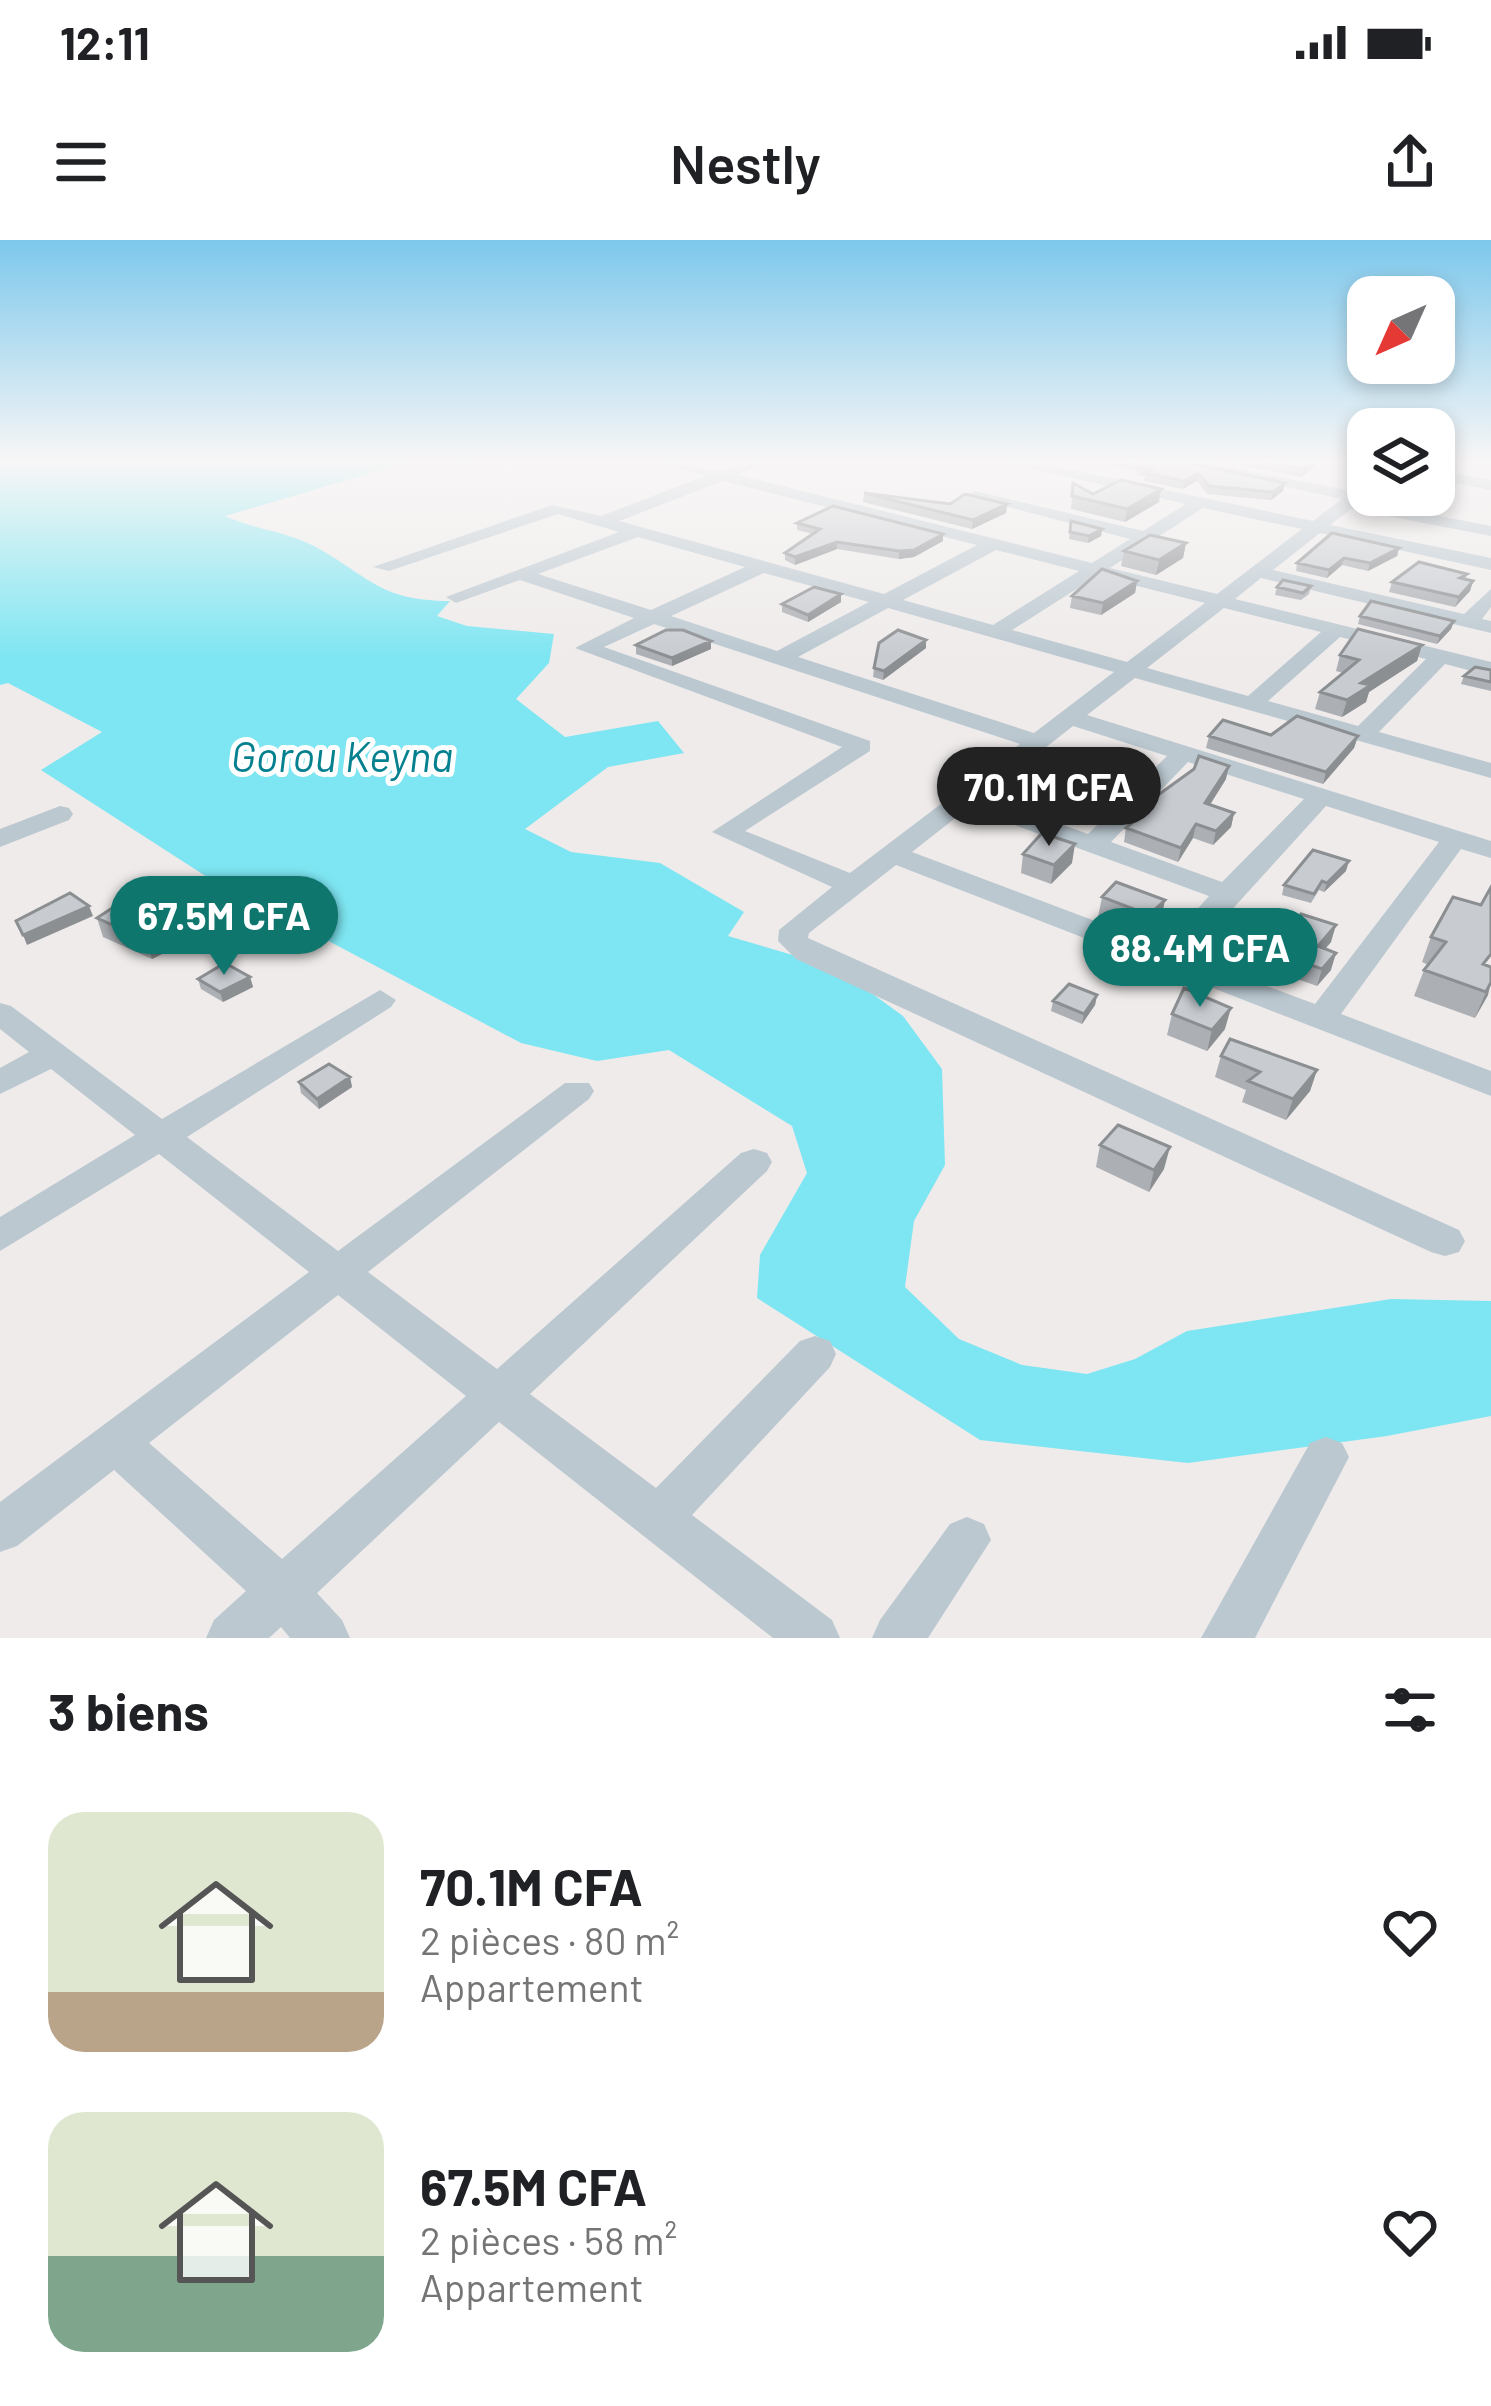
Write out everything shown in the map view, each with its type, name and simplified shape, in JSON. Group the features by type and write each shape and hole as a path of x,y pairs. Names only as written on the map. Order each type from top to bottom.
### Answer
{"street":[{"path":"382,567 504,526"},
{"path":"621,526 1491,771"},
{"path":"923,526 1491,669"},
{"path":"1101,526 1145,537"},
{"path":"995,632 1162,526"},
{"path":"1313,526 1491,564"},
{"path":"1317,527 794,930 793,941 807,953 1445,1240"},
{"path":"456,597 638,531"},
{"path":"778,659 993,544"},
{"path":"763,566 586,648 861,746 724,832 853,885"},
{"path":"1258,572 1491,627"},
{"path":"519,574 1038,742"},
{"path":"1468,622 1491,596"},
{"path":"1252,704 1336,630"},
{"path":"1363,735 1441,656"},
{"path":"1070,717 1491,850"},
{"path":"1093,844 1184,753"},
{"path":"1169,961 1227,892 1321,796"},
{"path":"965,798 1227,892"},
{"path":"0,839 59,814"},
{"path":"1321,1019 1455,839"},
{"path":"893,854 1491,1084"},
{"path":"0,1236 380,1000"},
{"path":"0,1013 814,1638"},
{"path":"0,1082 52,1054"},
{"path":"0,1530 577,1091"},
{"path":"232,1638 754,1162"},
{"path":"658,1519 815,1354"},
{"path":"115,1442 283,1592 324,1638"},
{"path":"1227,1638 1326,1457"},
{"path":"898,1638 967,1540"}],"water":[{"name":"Gorou Keyna","path":"0,526 255,526 304,541 390,592 450,601 437,616 467,626 554,634 549,663 516,699 565,737 658,721 684,753 608,767 525,829 571,852 660,863 744,912 728,936 837,968 903,1016 942,1069 945,1165 914,1221 905,1287 959,1339 1022,1365 1087,1374 1135,1359 1187,1331 1391,1299 1491,1301 1491,1416 1387,1436 1188,1463 980,1440 757,1298 760,1255 807,1173 792,1126 669,1050 597,1061 521,1043 204,875 41,770 102,732 8,683 0,685"}],"building":[{"path":"809,526 913,526 943,534 914,550 837,542 795,557 785,553 820,529"},
{"path":"1071,526 1102,529 1089,536 1070,532"},
{"path":"1332,533 1399,548 1370,563 1344,558 1329,570 1297,563"},
{"path":"1150,535 1186,543 1159,560 1124,551"},
{"path":"1419,562 1467,574 1460,578 1473,581 1459,597 1392,582"},
{"path":"1102,569 1137,581 1103,603 1072,596"},
{"path":"1283,580 1311,586 1303,593 1277,587"},
{"path":"814,587 841,594 808,615 782,604"},
{"path":"1371,601 1454,621 1440,636 1360,616"},
{"path":"1358,629 1422,645 1361,683 1371,685 1347,700 1320,692 1359,660 1340,655"},
{"path":"666,630 683,630 711,641 672,658 636,645"},
{"path":"898,630 926,640 884,671 874,668 879,643"},
{"path":"1475,667 1491,670 1491,682 1464,676"},
{"path":"1297,716 1358,736 1326,772 1209,736 1223,720 1271,735"},
{"path":"1199,756 1229,766 1205,803 1234,813 1216,831 1196,824 1181,848 1126,828 1148,810 1140,808 1194,769"},
{"path":"1054,775 1073,782 1051,806 1027,797"},
{"path":"1042,833 1075,844 1054,865 1023,854"},
{"path":"1313,850 1349,861 1327,883 1322,881 1314,894 1284,885"},
{"path":"1116,882 1165,900 1149,915 1102,897"},
{"path":"1491,887 1491,954 1483,964 1491,967 1491,982 1486,992 1424,970 1446,942 1431,937 1453,897 1481,905"},
{"path":"70,893 89,906 23,935 16,921"},
{"path":"126,899 174,926 146,940 97,918"},
{"path":"1301,914 1336,925 1318,946 1336,953 1322,969 1276,953 1292,936"},
{"path":"225,963 250,977 220,992 198,979"},
{"path":"1069,984 1097,995 1084,1014 1053,1001"},
{"path":"1184,988 1231,1008 1212,1030 1172,1014"},
{"path":"1230,1039 1317,1070 1293,1099 1248,1081 1260,1072 1221,1056"},
{"path":"329,1064 350,1077 317,1099 299,1082"},
{"path":"1118,1125 1170,1147 1154,1170 1100,1145"}]}
